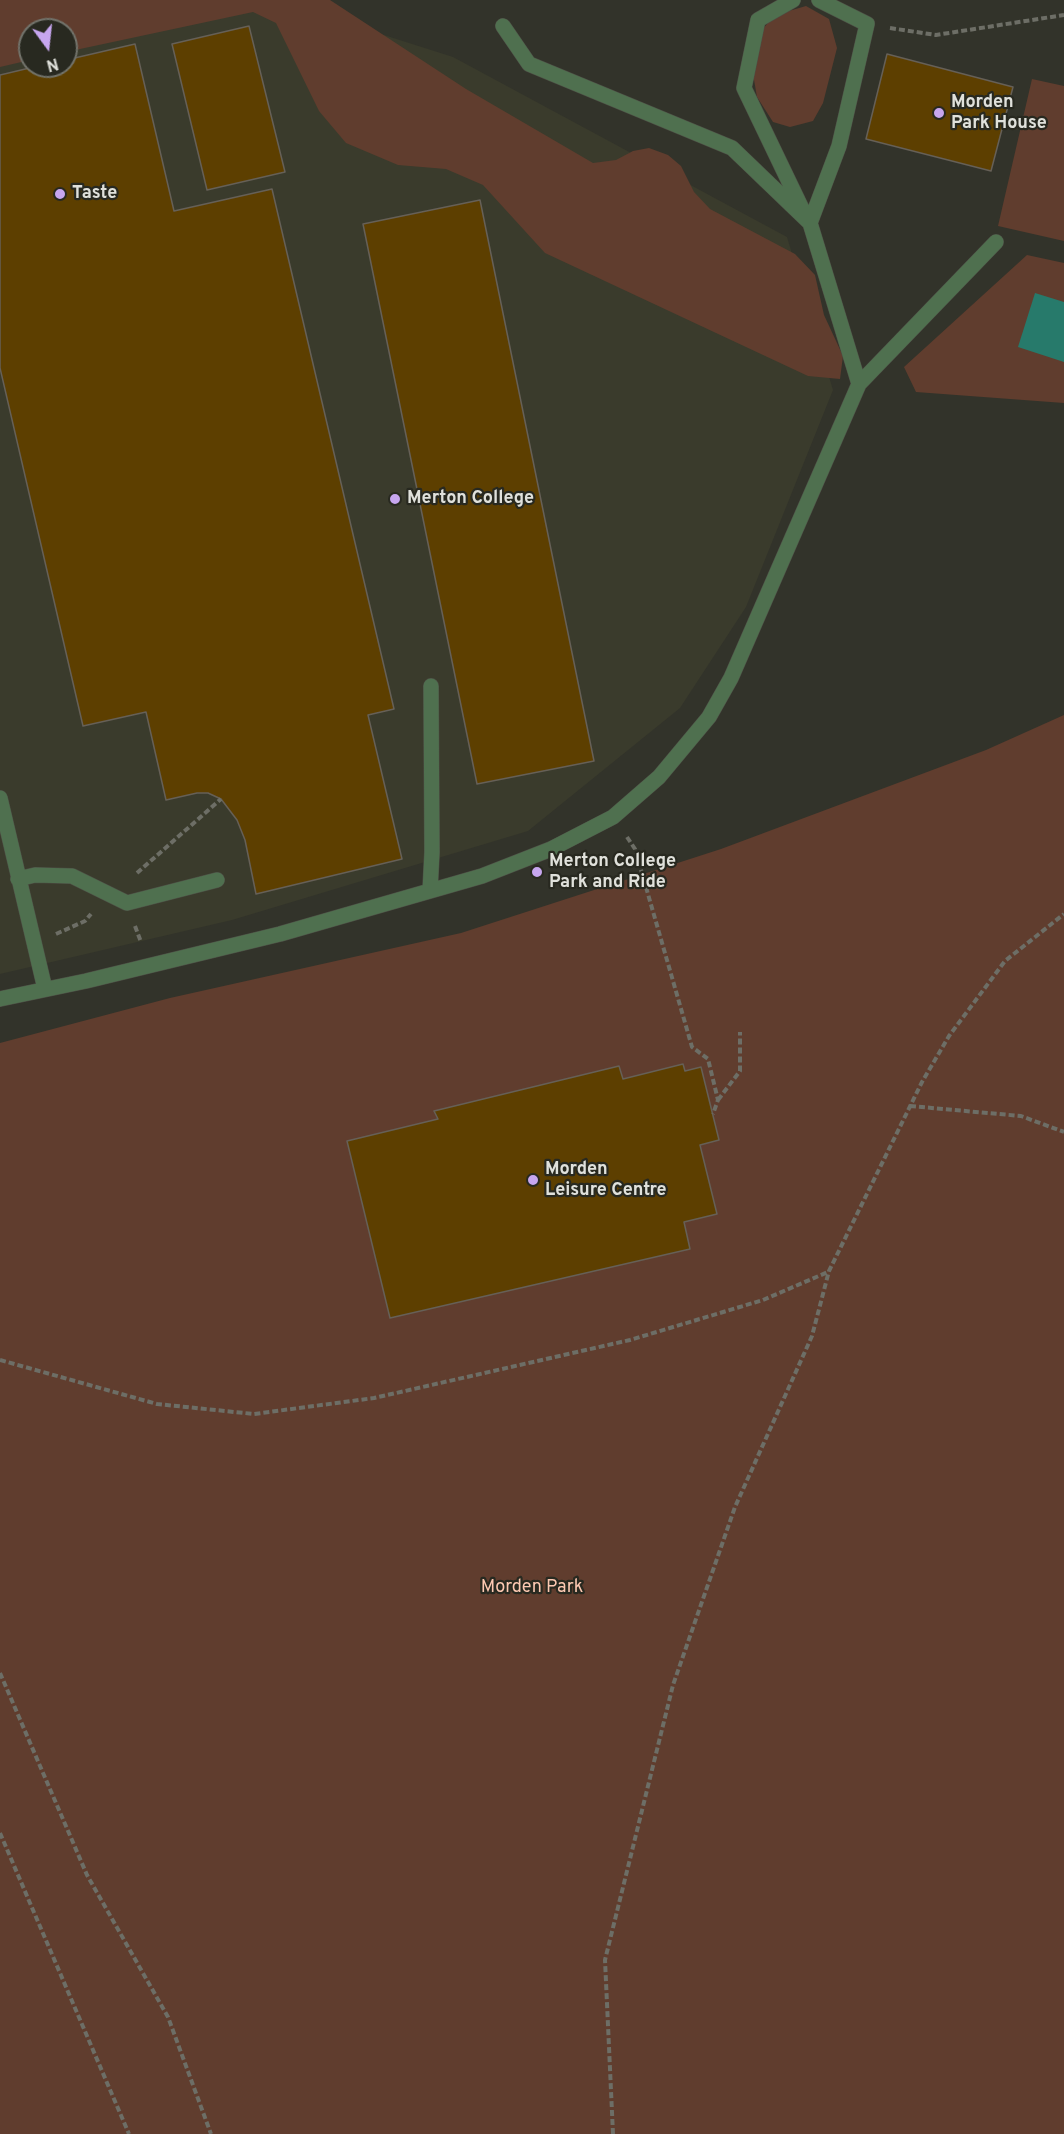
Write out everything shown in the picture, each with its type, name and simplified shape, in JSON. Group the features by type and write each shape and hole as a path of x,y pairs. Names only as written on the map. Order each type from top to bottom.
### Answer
{"lane":[{"path":"793,0 758,20 744,88 810,223 859,384"},
{"path":"810,223 839,146 867,24 819,0"},
{"path":"503,26 530,64 732,148 810,223"},
{"path":"0,999 279,934 482,876 551,849 613,817 659,777 709,717 726,688 859,384 996,242"},
{"path":"430,891 432,852 431,686"},
{"path":"0,798 45,989"},
{"path":"18,879 35,875 72,876 127,903 217,880"}],"path":[{"path":"867,24 936,35 1064,15"},
{"path":"613,817 635,849 692,1047 708,1059 718,1100"},
{"path":"127,903 149,965"},
{"path":"613,2134 605,1960 673,1684 735,1507 812,1336 829,1271 922,1082 949,1036 1005,961 1064,914"},
{"path":"712,1114 718,1100 740,1071 740,1032"},
{"path":"910,1106 1021,1116 1064,1132"},
{"path":"0,1360 157,1404 254,1414 374,1398 630,1340 763,1300 829,1271"},
{"path":"0,1673 87,1875 168,2017 211,2134"},
{"path":"0,1833 129,2134"}],"shaded area":[{"name":"Merton College","path":"274,0 453,57 787,237 833,390 746,607 680,708 528,831 232,920 0,974 0,57 18,53 18,78 78,78 78,39"}],"green space":[{"path":"0,0 330,0 466,89 593,163 616,160 633,151 649,148 668,155 681,166 694,192 710,209 795,254 815,275 824,315 843,356 840,379 808,376 545,253 483,185 446,169 398,165 346,143 319,111 276,23 253,12 78,49 78,18 18,18 18,63 0,67"},
{"path":"806,6 829,19 837,48 823,103 813,121 790,127 773,122 757,97 752,68 760,32 775,15"},
{"path":"1032,79 1064,86 1064,241 998,226"},
{"path":"1027,255 1064,263 1064,403 916,392 904,367"},
{"name":"Morden Park","path":"1064,715 1064,2134 0,2134 0,1043 170,998 461,933 721,849 986,750"}],"water":[{"path":"1035,293 1064,302 1064,362 1018,347"}],"building":[{"path":"249,26 285,172 207,190 172,44"},
{"path":"135,44 174,211 272,189 394,709 368,715 402,859 256,894 245,840 237,820 221,799 208,793 197,793 166,800 146,712 83,726 0,368 0,75 18,71 18,78 78,78 78,57"},
{"name":"Morden Park House","path":"887,54 1013,87 991,171 866,139"},
{"path":"480,200 594,761 477,784 363,224"},
{"name":"Morden Leisure Centre","path":"683,1064 685,1071 701,1067 719,1140 700,1145 717,1214 684,1222 690,1249 390,1318 347,1141 438,1119 434,1111 619,1066 623,1079"}],"place":[{"name":"Morden Park House","path":"939,113"},
{"name":"Taste","path":"60,194"},
{"name":"Merton College","path":"395,499"},
{"name":"Merton College Park and Ride","path":"537,872"},
{"name":"Morden Leisure Centre","path":"533,1180"}]}
